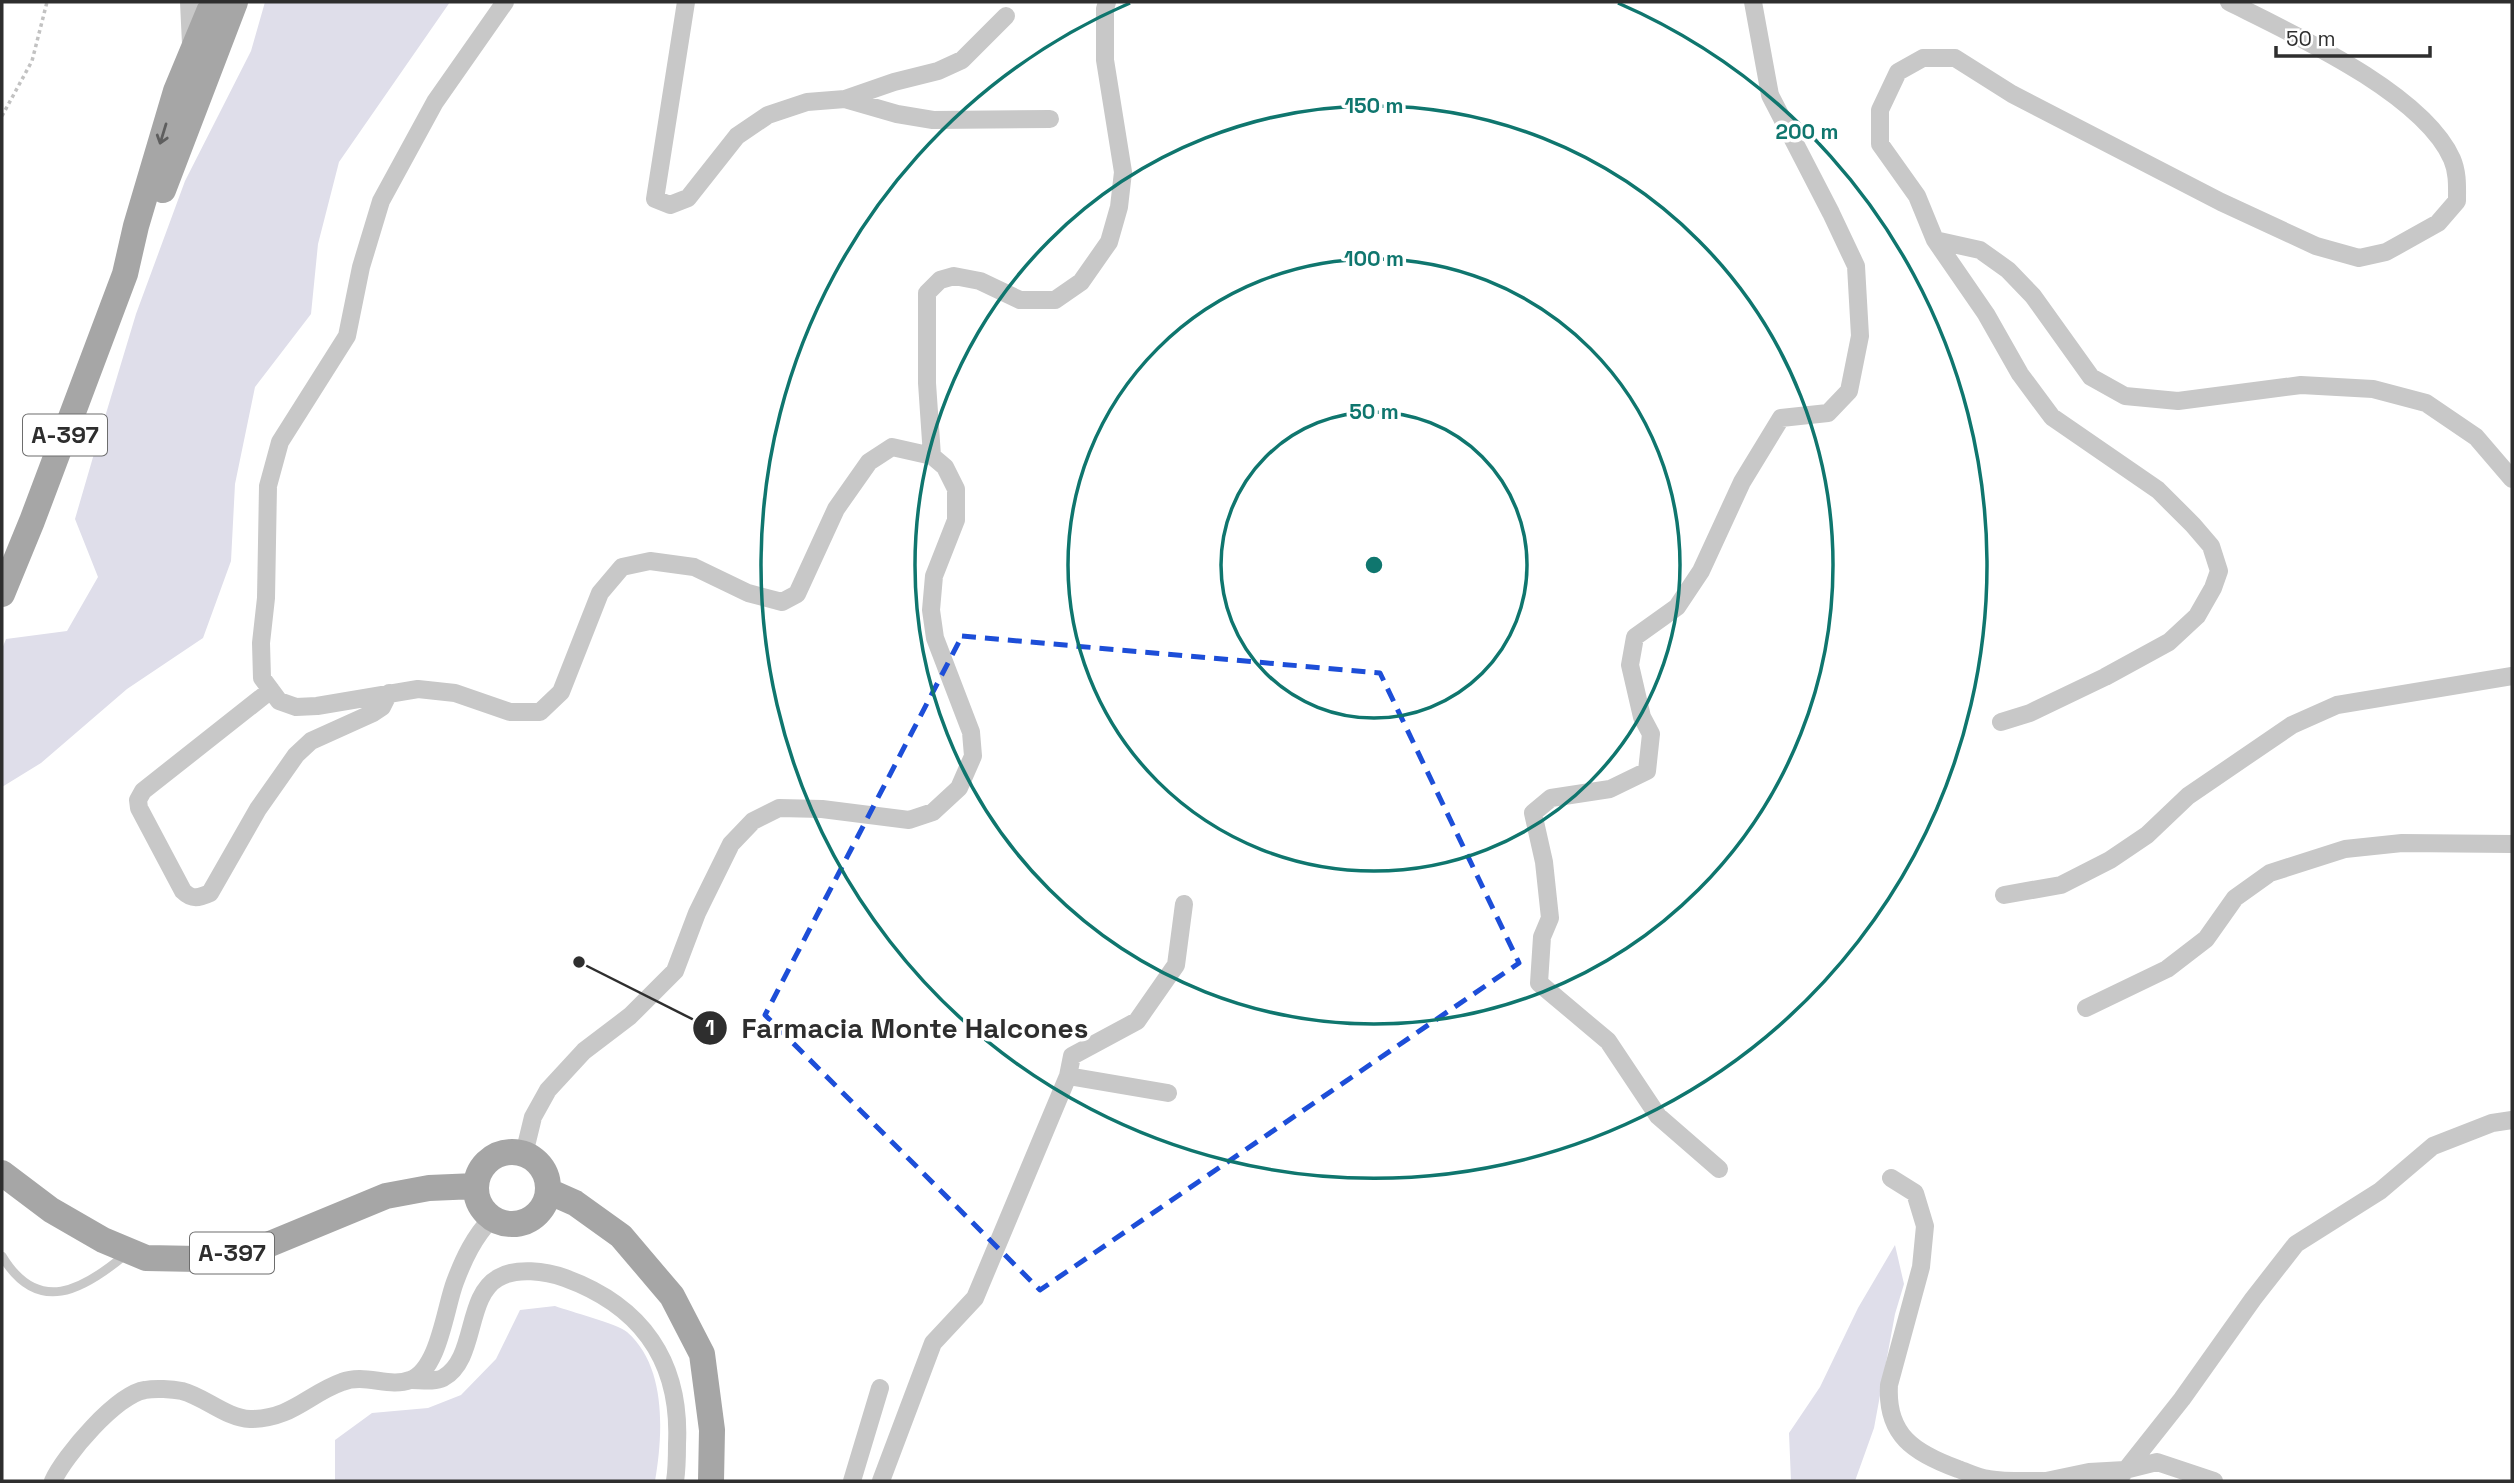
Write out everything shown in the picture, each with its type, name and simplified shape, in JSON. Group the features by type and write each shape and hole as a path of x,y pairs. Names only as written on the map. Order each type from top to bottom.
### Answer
{"main road":[{"name":"A-397","path":"125,274 136,226 176,91 213,2"},
{"name":"A-397","path":"2,594 125,274 148,231 234,2"},
{"path":"513,1152 524,1154 541,1167 547,1179 545,1203 528,1221 503,1223 492,1218 477,1199 478,1175 492,1158 513,1152"},
{"name":"A-397","path":"2,1172 51,1210 103,1240 146,1258 199,1259 265,1246 386,1196 429,1188 476,1186"},
{"path":"548,1191 575,1203 621,1236 672,1296 702,1354 712,1430 711,1481"}],"street":[{"path":"189,2 192,24 190,55"},
{"path":"186,128 190,89 223,2"},
{"path":"505,2 435,102 381,201 361,267 347,336 281,442 268,486 262,678 279,701 296,707 418,689 455,693 510,712 540,712 561,692 600,593 622,567 650,561 694,568 748,593 782,602 797,594 836,509 869,463 892,447 932,456 945,467 956,489 956,520 934,576 931,610 935,638 971,732 973,756 959,788 933,811 909,820 822,809 779,808 753,821 731,844 697,914 676,971 630,1016 584,1051 548,1090 533,1117 524,1154"},
{"path":"686,2 655,199 670,205 688,198 737,136 768,115 807,102 845,99 894,82 938,71 962,60 1006,16"},
{"path":"932,456 926,383 927,293 940,280 954,276 980,281 1020,300 1055,300 1081,282 1110,242 1119,207 1123,172 1105,60 1107,2"},
{"path":"1719,1169 1658,1116 1608,1041 1539,984 1542,937 1550,918 1544,862 1532,813 1551,798 1610,789 1647,771 1651,734 1642,717 1630,665 1635,637 1677,607 1701,571 1742,482 1780,418 1828,412 1849,391 1860,336 1856,266 1770,95 1754,2"},
{"path":"2001,722 2030,713 2169,642 2197,616 2219,571 2211,546 2158,490 2052,417 2032,391 1986,314 1935,240 1917,196 1880,144 1880,110 1898,72 1923,58 1955,58 2012,94 2221,202 2316,246 2359,258 2386,253 2438,223 2457,201 2458,176 2453,160 2437,133 2384,86 2278,26 2229,2"},
{"path":"845,99 897,114 933,120 1050,118"},
{"path":"1935,240 1980,250 2008,271 2034,296 2091,377 2124,396 2178,401 2301,385 2372,389 2426,403 2476,437 2512,479"},
{"path":"2004,895 2062,885 2110,860 2147,835 2188,796 2245,757 2292,725 2337,705 2512,676"},
{"path":"271,690 143,791 138,800 139,808 183,891 189,897 199,898 210,893 258,809 296,755 312,741 373,713 382,707 389,693"},
{"path":"2086,1008 2167,969 2206,939 2235,898 2270,873 2345,849 2402,843 2512,844"},
{"path":"881,1481 933,1343 975,1298 1068,1076 1072,1056 1137,1021 1176,965 1184,904"},
{"path":"1068,1076 1168,1093"},
{"path":"2121,1476 2182,1399 2296,1244 2380,1191 2433,1146 2492,1123 2512,1120"},
{"path":"1891,1178 1916,1194 1925,1226 1921,1267 1889,1385 1888,1404 1892,1421 1902,1437 1931,1459 1987,1479 2045,1481 2089,1472 2121,1476 2157,1462 2214,1481"},
{"path":"412,1380 433,1356 454,1284 466,1255 479,1231 492,1218"},
{"path":"53,1481 60,1464 108,1411 143,1390 182,1391 247,1419 279,1416 343,1381 367,1378 388,1382 441,1379 457,1366 484,1292 498,1278 519,1272 551,1273 583,1284 615,1302 645,1329 662,1355 672,1382 678,1426 675,1481"},
{"path":"852,1481 880,1388"}],"lane":[{"path":"2,1256 28,1284 47,1292 68,1290 87,1283 105,1272 129,1251"}],"path":[{"path":"2,116 32,61 47,2"}],"highlighted area":[{"path":"962,636 1380,673 1519,963 1040,1290 765,1015"}],"shaded area":[{"path":"265,2 450,2 339,162 318,244 311,314 255,387 235,484 231,561 203,638 127,689 41,763 2,787 2,649 6,639 67,631 98,577 75,519 136,314 185,181 251,51"},
{"path":"1895,1245 1904,1284 1895,1314 1874,1428 1855,1481 1791,1481 1789,1433 1820,1387 1858,1308"},
{"path":"555,1306 621,1329 640,1347 656,1382 659,1402 660,1443 655,1481 335,1481 335,1440 372,1413 428,1408 461,1395 496,1359 520,1310"}],"place":[{"name":"Farmacia Monte Halcones","path":"579,962"}]}
